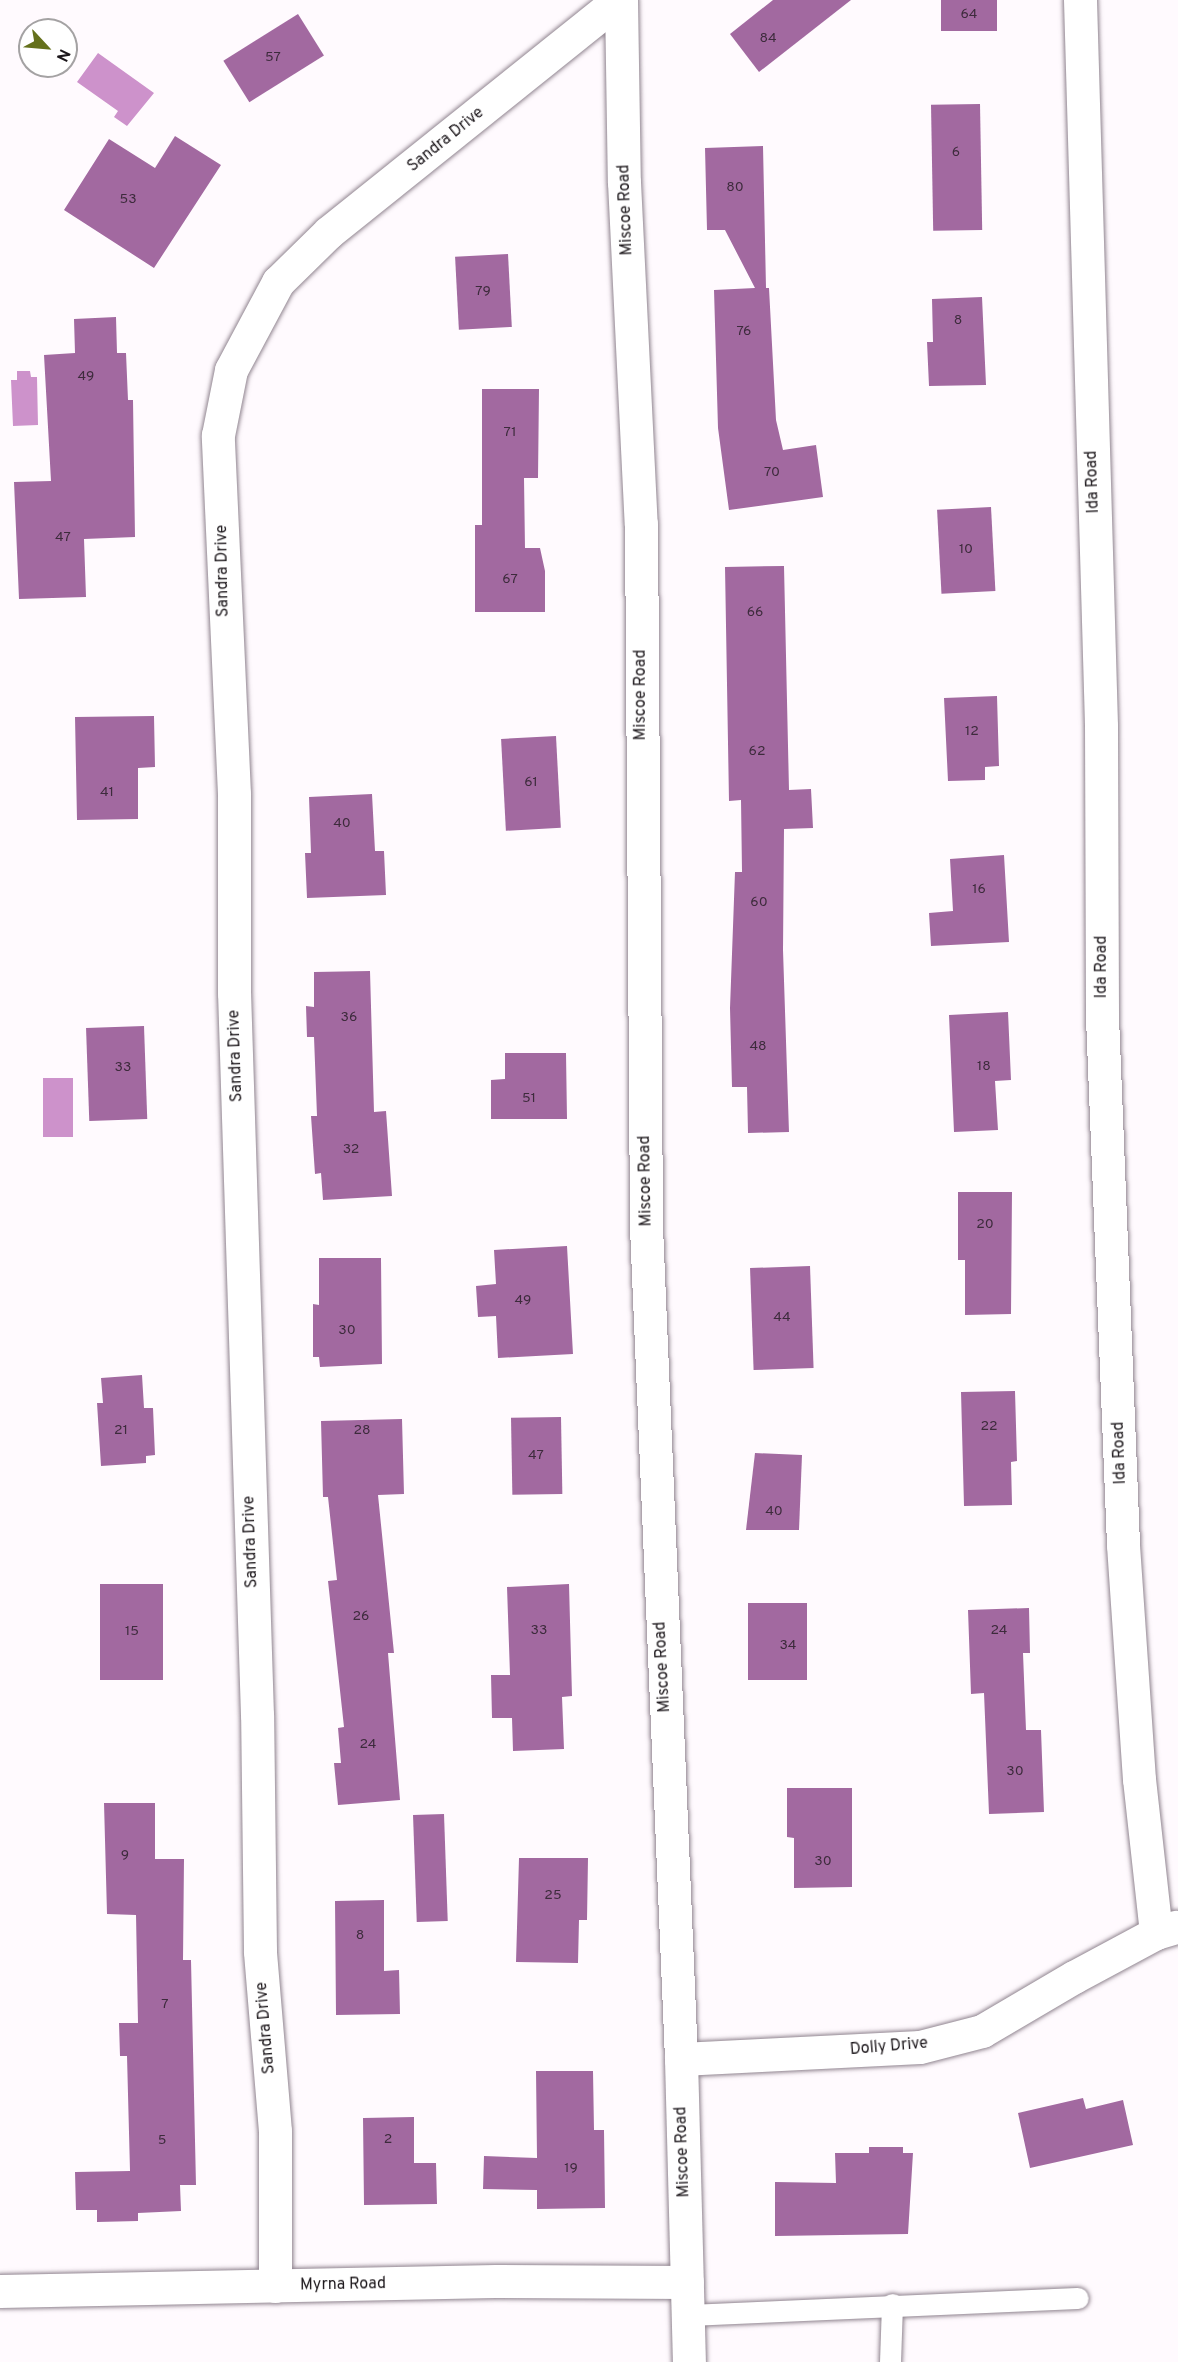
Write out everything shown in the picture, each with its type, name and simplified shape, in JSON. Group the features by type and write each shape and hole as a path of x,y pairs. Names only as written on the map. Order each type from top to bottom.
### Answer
{"street":[{"name":"Miscoe Road","path":"620,0 624,182 641,524 647,1239 681,2059 689,2362"},
{"name":"Sandra Drive","path":"275,2286 275,2131 260,1951 257,1715 234,993 234,794 218,435 231,370 278,282 329,232 620,0"},
{"name":"Ida Road","path":"1080,0 1101,726 1102,1017 1123,1556 1139,1779 1167,1930"},
{"name":"Dolly Drive","path":"681,2059 920,2047 982,2031 1167,1930"},
{"name":"Myrna Road","path":"0,2291 687,2282"}],"lane":[{"path":"688,2314 1078,2298"},
{"path":"890,2362 892,2304"}],"shaded area":[{"path":"98,53 154,93 127,126 114,117 118,111 77,82"},
{"path":"17,371 30,371 31,377 37,377 38,425 13,426 11,380 17,380"},
{"path":"43,1078 73,1078 73,1137 43,1137"}],"building":[{"path":"773,0 851,0 759,72 730,34"},
{"path":"941,0 997,0 997,31 941,31"},
{"path":"298,14 324,56 249,102 223,61"},
{"path":"980,104 982,230 933,231 931,105"},
{"path":"175,136 221,165 154,268 64,210 109,139 155,168"},
{"path":"763,146 766,288 769,288 776,420 783,450 816,445 823,497 729,510 718,428 714,290 755,288 725,230 707,230 705,148"},
{"path":"508,254 512,327 459,330 455,257"},
{"path":"982,297 986,385 929,386 927,342 933,342 932,299"},
{"path":"116,317 117,353 126,353 128,400 133,400 135,537 84,539 86,597 19,599 14,482 51,481 44,355 75,353 74,319"},
{"path":"482,389 539,389 538,478 524,478 525,548 540,548 545,571 545,612 475,612 475,525 482,525"},
{"path":"991,507 995,591 941,594 937,510"},
{"path":"784,566 789,790 811,789 813,828 784,829 783,950 789,1132 748,1133 747,1087 732,1087 730,1008 735,872 742,872 741,800 729,801 725,567"},
{"path":"997,696 999,766 985,767 985,780 948,781 944,698"},
{"path":"154,716 155,767 138,768 138,819 77,820 75,717"},
{"path":"556,736 561,828 506,831 501,739"},
{"path":"372,794 375,851 384,851 386,895 307,898 305,853 311,853 309,797"},
{"path":"1004,855 1009,942 931,946 929,913 953,911 950,859"},
{"path":"370,971 374,1112 386,1111 392,1196 323,1200 321,1173 315,1174 311,1116 317,1116 314,1037 307,1037 306,1006 314,1007 314,972"},
{"path":"1008,1012 1011,1080 995,1081 998,1130 954,1132 949,1015"},
{"path":"144,1026 147,1119 89,1121 86,1028"},
{"path":"505,1053 566,1053 567,1119 491,1119 491,1080 505,1079"},
{"path":"958,1192 1012,1192 1011,1314 965,1315 965,1260 958,1260"},
{"path":"567,1246 573,1354 498,1358 496,1316 478,1317 476,1286 496,1284 494,1250"},
{"path":"319,1258 381,1258 382,1364 320,1367 319,1357 313,1357 313,1304 319,1305"},
{"path":"810,1266 814,1368 754,1370 750,1268"},
{"path":"142,1375 144,1408 153,1408 155,1455 146,1456 146,1463 101,1466 97,1403 103,1403 101,1378"},
{"path":"1015,1391 1017,1461 1011,1462 1012,1505 964,1506 961,1392"},
{"path":"561,1417 562,1494 512,1495 511,1418"},
{"path":"402,1419 404,1494 378,1495 394,1653 388,1653 400,1800 338,1805 334,1763 341,1763 338,1728 344,1727 328,1581 337,1580 328,1497 323,1497 321,1421"},
{"path":"755,1453 802,1455 799,1530 746,1530"},
{"path":"100,1584 163,1584 163,1680 100,1680"},
{"path":"569,1584 572,1696 562,1697 564,1749 513,1751 512,1718 492,1718 491,1675 510,1675 507,1587"},
{"path":"748,1603 807,1603 807,1680 748,1680"},
{"path":"1029,1608 1030,1653 1023,1653 1026,1730 1041,1730 1044,1812 989,1814 984,1693 971,1694 968,1610"},
{"path":"787,1788 852,1788 852,1887 794,1888 794,1838 787,1837"},
{"path":"104,1803 155,1803 155,1859 184,1859 183,1960 191,1960 196,2185 180,2185 181,2211 138,2213 138,2221 97,2222 97,2210 76,2210 75,2172 130,2171 127,2056 120,2056 119,2023 138,2023 136,1915 107,1914"},
{"path":"444,1814 448,1921 417,1922 413,1815"},
{"path":"519,1858 588,1858 587,1920 579,1920 578,1963 516,1962"},
{"path":"384,1900 384,1971 399,1970 400,2014 336,2015 335,1901"},
{"path":"536,2071 593,2071 594,2130 604,2130 605,2208 537,2209 537,2190 483,2189 484,2156 537,2158"},
{"path":"1083,2098 1086,2109 1123,2100 1133,2145 1030,2168 1018,2113"},
{"path":"414,2117 414,2163 436,2163 437,2204 364,2205 363,2118"},
{"path":"869,2147 903,2147 903,2153 913,2153 908,2234 775,2236 775,2182 836,2183 835,2153 869,2153"}]}
